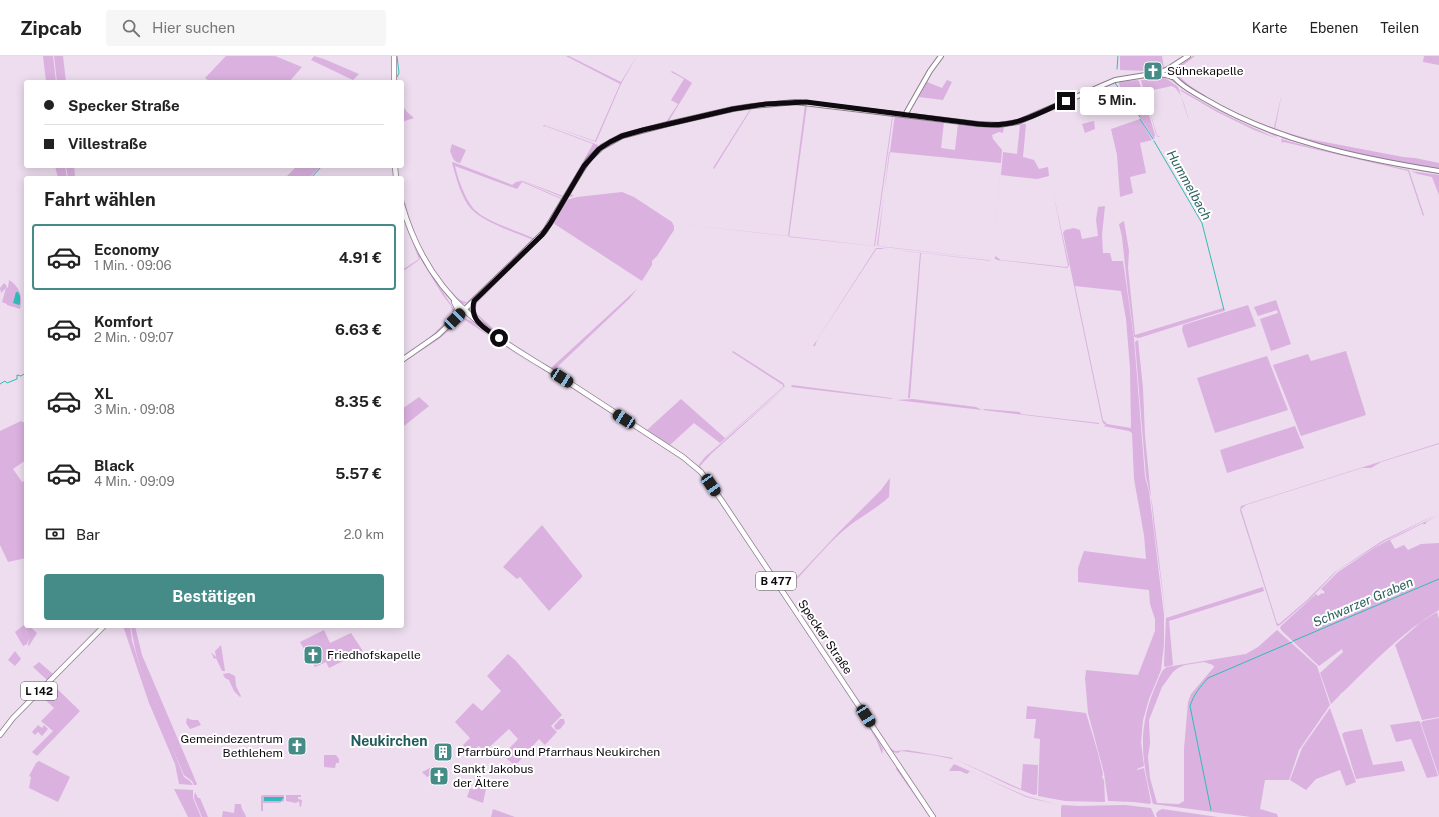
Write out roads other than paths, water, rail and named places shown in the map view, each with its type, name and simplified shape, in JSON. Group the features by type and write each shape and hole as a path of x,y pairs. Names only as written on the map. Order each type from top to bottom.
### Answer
{"main road":[{"path":"394,56 394,80"},
{"path":"905,115 930,70 941,56"},
{"path":"1156,74 1168,69 1188,56"},
{"path":"1168,69 1173,78"},
{"path":"404,359 438,335 548,228 580,172 589,159 602,147 622,136 733,109 766,104 800,102 982,124 1005,125 1031,118 1115,80 1156,74 1166,75 1173,78 1191,91 1219,107 1248,122 1280,134 1348,153 1439,171"},
{"name":"Specker Straße","path":"404,211 420,251 435,276 464,310 511,346 683,457 701,472 933,817"},
{"path":"449,294 457,308 455,319"},
{"path":"474,301 472,311 476,320"},
{"name":"L 142","path":"0,735 12,718 102,628"}],"waterway":[{"path":"396,79 399,73 397,56"},
{"name":"Hummelbach","path":"1117,69 1118,56"},
{"name":"Hummelbach","path":"1115,83 1140,117"},
{"name":"Hummelbach","path":"1140,119 1153,139"},
{"name":"Hummelbach","path":"1154,141 1202,223 1224,310"},
{"path":"313,176 320,168"},
{"path":"0,384 5,381 7,383 17,379 17,375 21,376 24,374"},
{"name":"Schwarzer Graben","path":"1293,641 1439,579"},
{"name":"Schwarzer Graben","path":"1211,810 1190,706 1193,698 1208,678 1292,642"}],"place":[{"name":"Sühnekapelle","path":"1153,71"},
{"name":"Friedhofskapelle","path":"313,655"},
{"name":"Gemeindezentrum Bethlehem","path":"297,746"},
{"name":"Pfarrbüro und Pfarrhaus Neukirchen","path":"443,752"},
{"name":"Sankt Jakobus der Ältere","path":"439,776"}],"district":[{"name":"Neukirchen","path":"389,741"}]}
